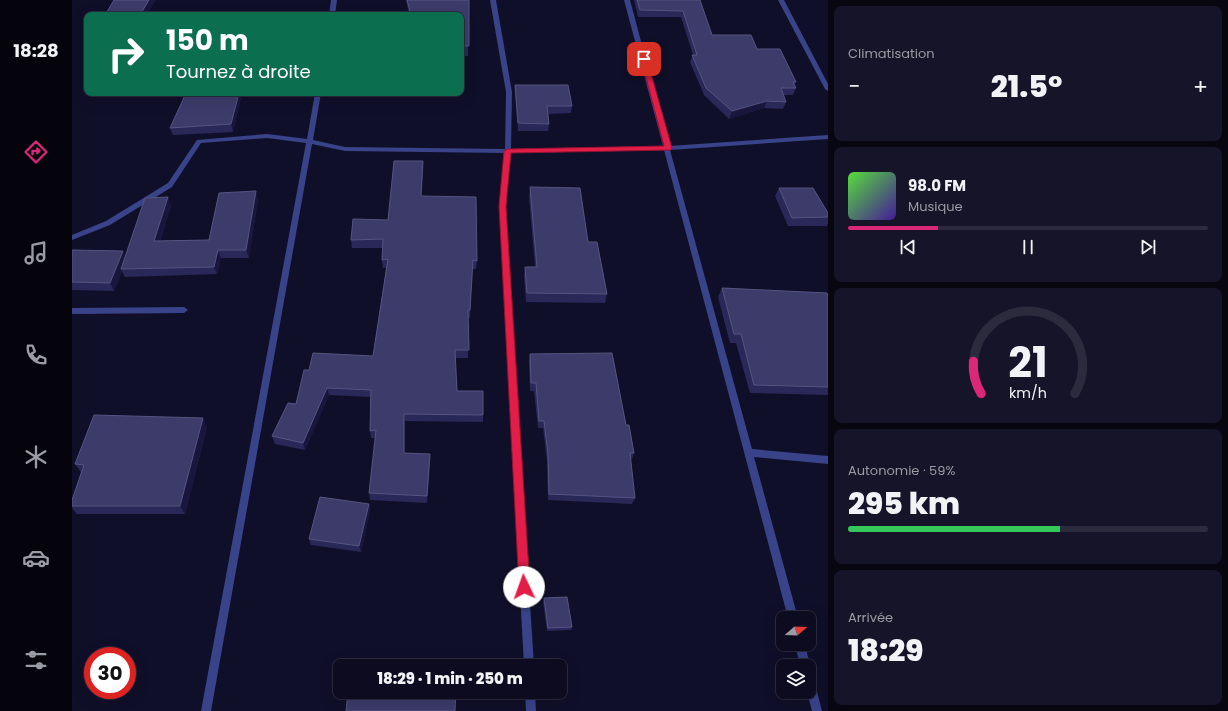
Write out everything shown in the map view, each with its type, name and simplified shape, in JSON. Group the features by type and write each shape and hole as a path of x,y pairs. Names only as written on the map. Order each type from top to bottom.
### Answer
{"street":[{"path":"332,12 334,0"},
{"path":"493,0 509,92 508,151 502,206 529,659"},
{"path":"627,0 668,148 791,611"},
{"path":"781,0 828,89"},
{"path":"206,711 317,96"},
{"path":"72,238 108,223 170,185 200,141 267,136 309,141 345,149 508,151 668,148 828,137"},
{"path":"72,311 184,310"},
{"path":"749,453 828,460"},
{"path":"530,699 531,711"},
{"path":"814,699 817,711"}],"building":[{"path":"114,0 149,0 142,12 107,12"},
{"path":"407,0 469,0 469,46 464,46 464,12 410,12"},
{"path":"637,0 700,0 712,35 751,35 757,49 780,49 796,82 793,82 796,88 781,88 786,102 767,101 732,111 706,88 692,55 697,55 683,11 640,10"},
{"path":"515,85 568,85 572,106 547,106 549,124 518,123"},
{"path":"185,96 238,96 231,124 170,128"},
{"path":"394,161 423,161 421,196 476,197 477,261 473,260 470,310 468,310 469,350 455,350 457,391 483,391 483,415 404,414 404,453 430,454 427,496 369,493 376,430 370,431 371,390 327,388 303,443 272,436 288,403 296,404 304,370 309,370 313,353 373,356 388,259 382,260 383,239 351,240 353,219 388,220"},
{"path":"530,187 580,188 588,242 597,242 607,294 527,293 525,267 537,267"},
{"path":"779,188 813,188 828,213 828,217 792,218"},
{"path":"256,191 246,250 218,250 214,267 121,269 145,198 168,197 154,241 209,240 219,193"},
{"path":"72,250 123,251 110,283 72,282"},
{"path":"722,288 827,293 828,387 754,385 741,334 734,334"},
{"path":"612,353 626,425 629,425 634,453 630,453 635,498 549,494 548,454 544,421 539,421 536,383 531,383 530,354"},
{"path":"94,415 203,418 180,506 72,506 72,500 84,465 75,464"},
{"path":"320,497 369,504 359,546 309,539"},
{"path":"567,597 572,627 548,628 544,598"},
{"path":"347,699 456,699 455,711 346,711"}],"route":[{"path":"524,587 502,206 504,173 508,151 668,148 644,59"}]}
